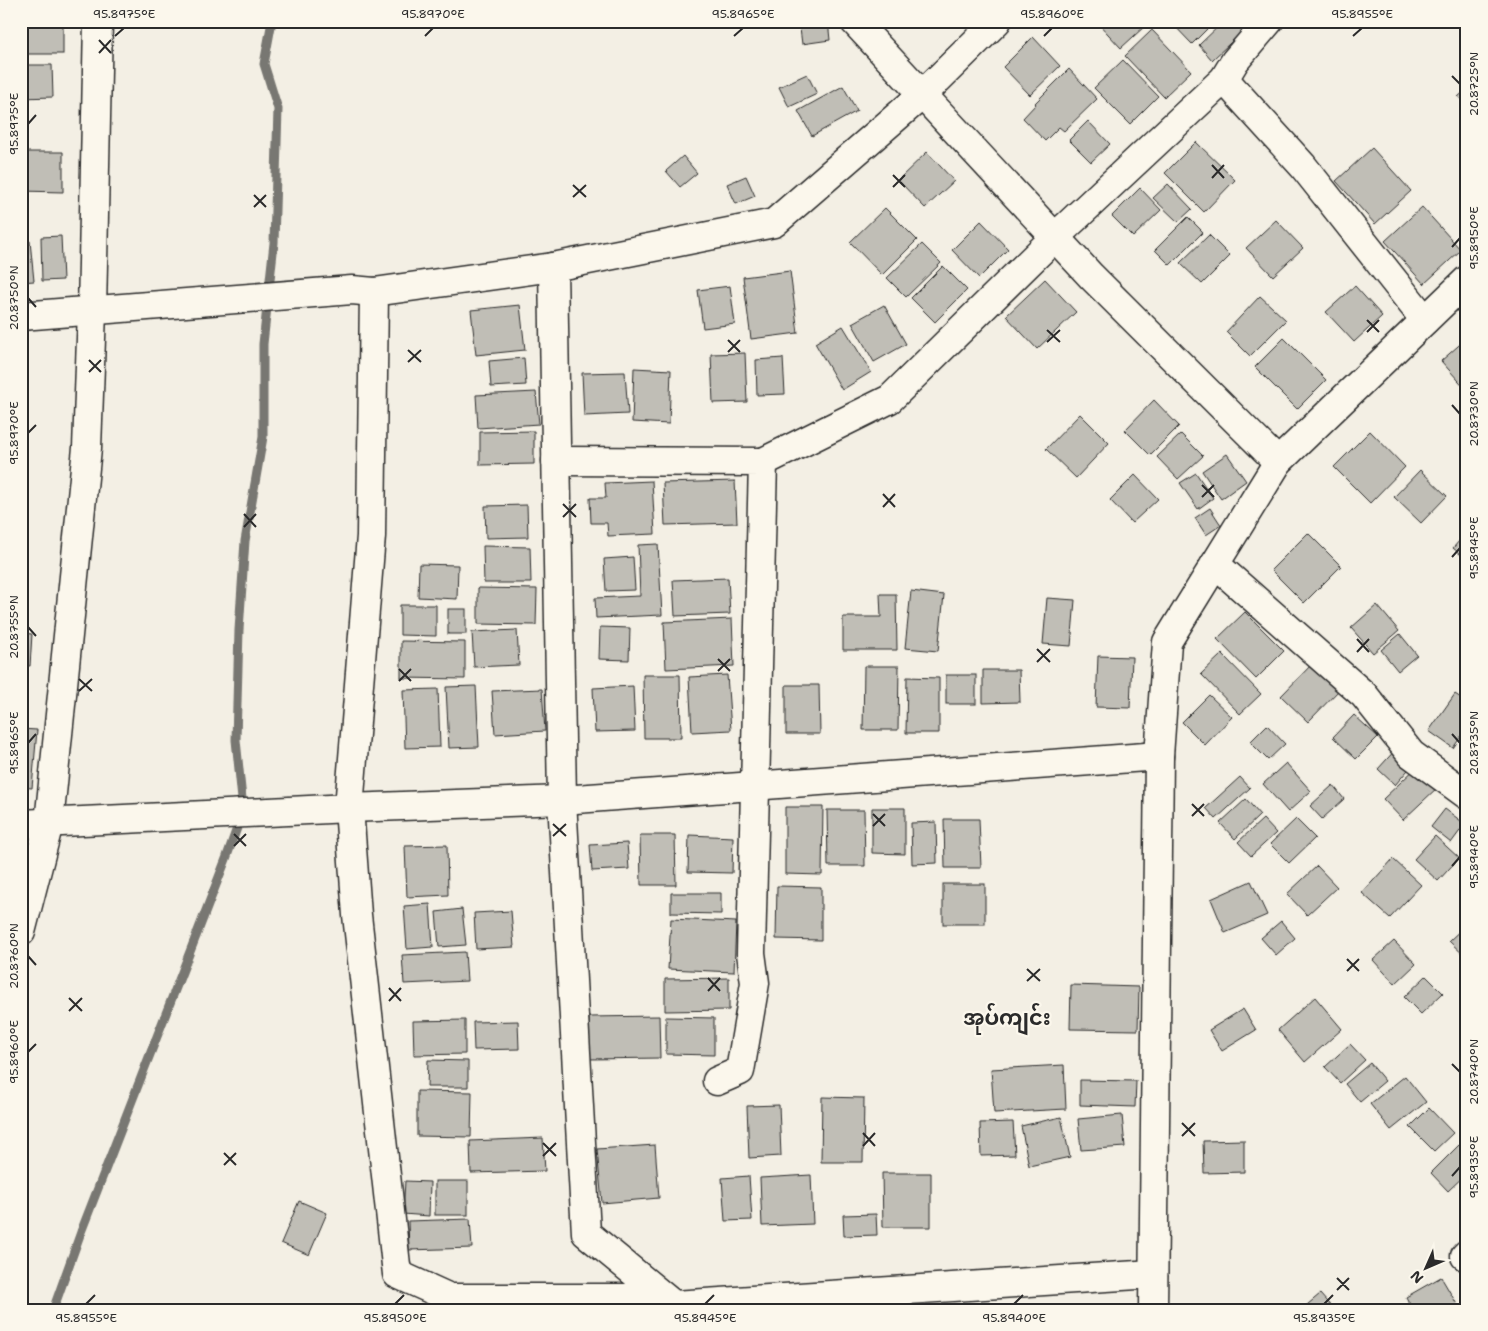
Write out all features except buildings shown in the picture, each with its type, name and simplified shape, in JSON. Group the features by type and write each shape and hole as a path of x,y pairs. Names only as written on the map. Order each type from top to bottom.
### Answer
{"street":[{"path":"21,932 49,823 87,448 98,21"},
{"path":"854,21 1091,276 1278,462"},
{"path":"21,316 352,290 374,292 553,267 774,223 923,94 997,21"},
{"path":"556,461 763,462 890,399 1055,237 1224,79 1235,61 1269,21"},
{"path":"1224,79 1304,166 1425,320"},
{"path":"553,267 562,800 586,1233 674,1307"},
{"path":"1153,1310 1160,756 1167,642 1278,462 1467,280"},
{"path":"374,292 371,536 349,808 358,915 397,1274 450,1298 638,1298 674,1307 1153,1274"},
{"path":"717,1081 740,1071 754,983 751,953 763,462"},
{"path":"1216,564 1364,695 1411,754 1467,795"},
{"path":"21,824 562,800 1160,756"}],"waterway":[{"path":"53,1310 81,1232 238,825 242,799 236,740 239,630 245,541 263,437 263,344 274,243 278,109 264,64 272,21"}],"district":[{"name":"အုပ်ကျင်း","path":"1007,1018"}]}
